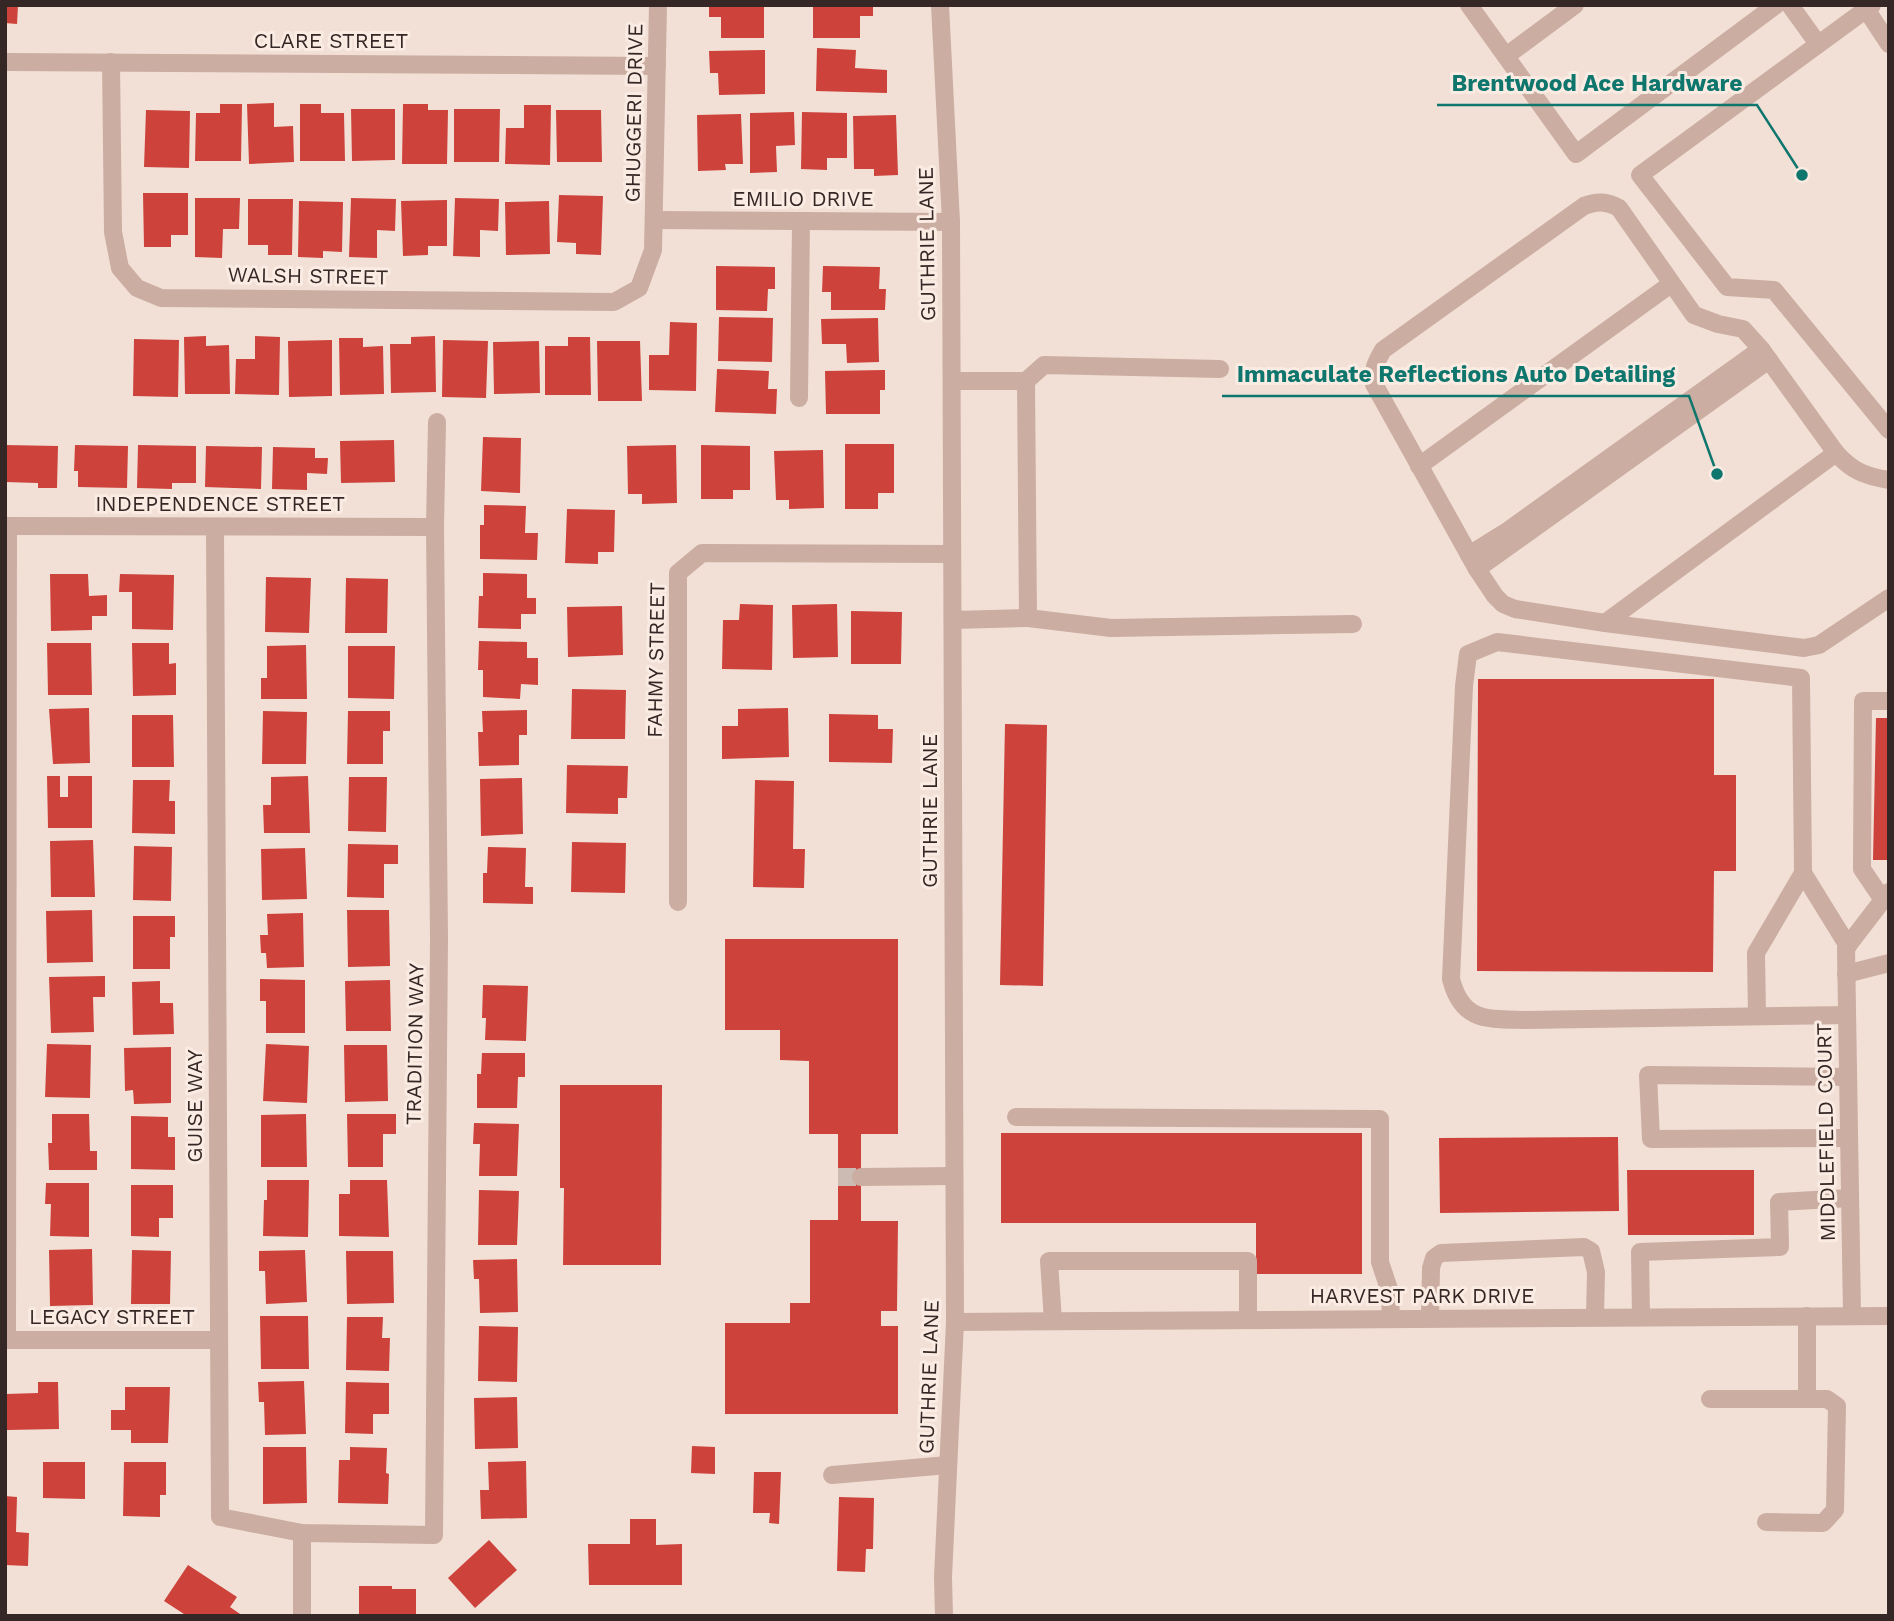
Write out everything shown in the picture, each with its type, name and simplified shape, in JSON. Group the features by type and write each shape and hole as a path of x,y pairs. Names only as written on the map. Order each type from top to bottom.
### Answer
{"street":[{"name":"GHUGGERI DRIVE","path":"655,220 658,5"},
{"name":"GUTHRIE LANE","path":"940,5 951,222 955,1322 944,1616"},
{"path":"1469,5 1576,154 1776,5"},
{"path":"1506,56 1576,5"},
{"path":"1790,5 1818,44"},
{"path":"1889,44 1869,7 1640,175 1727,287 1774,290 1889,430"},
{"name":"CLARE STREET","path":"5,62 657,66"},
{"name":"WALSH STREET","path":"111,62 113,232 120,268 137,288 161,298 614,302 639,288 653,250 655,220"},
{"path":"1889,494 1883,479 1848,467 1743,328 1718,324 1694,315 1619,208 1608,203 1596,201 1584,206 1383,349 1373,374 1374,384 1473,562 1494,596 1503,604 1515,609 1605,623 1804,648 1819,645 1889,598"},
{"name":"EMILIO DRIVE","path":"655,220 951,222"},
{"path":"799,398 801,222"},
{"path":"1419,466 1671,284"},
{"path":"1473,562 1765,354"},
{"path":"952,381 1026,382 1044,365 1220,369"},
{"path":"1026,382 1028,618"},
{"name":"TRADITION WAY","path":"302,1532 434,1535 439,951 435,527 437,422"},
{"path":"1605,623 1836,453"},
{"path":"6,1340 7,526"},
{"name":"INDEPENDENCE STREET","path":"7,526 435,527"},
{"name":"GUISE WAY","path":"215,527 220,1517 302,1532"},
{"name":"FAHMY STREET","path":"678,902 678,573 702,553 952,554"},
{"path":"953,620 1028,618 1111,628 1353,624"},
{"path":"1847,1015 1484,1019 1468,1010 1456,997 1451,979 1464,686 1468,653 1497,642 1801,678 1803,873 1847,947 1886,896 1862,869 1863,701 1889,701"},
{"path":"1756,1016 1756,953 1803,873"},
{"name":"MIDDLEFIELD COURT","path":"1847,947 1852,1315"},
{"path":"1846,974 1889,963"},
{"path":"1848,1077 1648,1075 1651,1139 1849,1138"},
{"path":"1016,1117 1380,1119 1380,1262 1390,1292 1391,1319"},
{"path":"861,1177 954,1176"},
{"path":"1641,1317 1640,1252 1780,1247 1779,1202 1850,1199"},
{"path":"1430,1318 1431,1268 1434,1258 1441,1253 1584,1247 1591,1251 1596,1272 1595,1317"},
{"path":"1053,1321 1049,1261 1248,1261 1248,1320"},
{"name":"HARVEST PARK DRIVE","path":"955,1322 1889,1315"},
{"path":"1807,1316 1807,1399"},
{"name":"LEGACY STREET","path":"6,1340 219,1340"},
{"path":"1710,1399 1831,1400 1837,1406 1835,1510 1823,1523 1766,1522"},
{"path":"832,1475 948,1465"},
{"path":"302,1532 302,1616"}],"building":[{"path":"5,5 18,5 17,24 5,23"},
{"path":"709,5 764,5 764,38 721,38 721,17 709,17"},
{"path":"813,5 873,5 873,16 860,16 860,38 813,38"},
{"path":"817,48 856,50 855,68 887,70 887,93 816,91"},
{"path":"765,50 765,94 719,95 718,73 710,73 709,51"},
{"path":"274,103 274,127 293,126 294,162 249,164 247,104"},
{"path":"220,104 242,104 241,161 195,161 196,113 220,113"},
{"path":"300,104 321,104 321,113 344,113 345,161 300,161"},
{"path":"403,104 428,104 428,110 448,110 447,164 402,164"},
{"path":"524,105 551,105 550,165 505,164 506,128 524,128"},
{"path":"351,109 395,109 395,160 352,161"},
{"path":"454,109 500,109 499,162 454,162"},
{"path":"146,110 190,111 189,168 144,167"},
{"path":"556,110 601,110 602,162 557,162"},
{"path":"794,112 795,145 776,146 777,172 750,173 750,113"},
{"path":"802,112 847,113 847,158 827,158 827,170 801,169"},
{"path":"741,114 743,164 725,164 726,170 698,171 697,115"},
{"path":"896,115 898,175 874,176 874,169 854,169 853,116"},
{"path":"143,193 188,193 188,235 171,235 171,247 144,247"},
{"path":"559,195 603,196 601,255 576,254 576,243 557,242"},
{"path":"195,198 240,198 239,229 223,229 222,258 195,257"},
{"path":"351,198 396,199 395,231 377,230 377,258 349,257"},
{"path":"455,198 499,199 498,231 480,230 480,257 453,256"},
{"path":"248,199 293,199 292,255 268,255 268,245 248,245"},
{"path":"447,200 447,246 428,246 428,255 403,256 401,201"},
{"path":"299,201 343,202 342,252 323,251 323,258 298,257"},
{"path":"549,201 550,254 506,255 505,202"},
{"path":"716,266 775,267 775,289 768,289 767,311 716,310"},
{"path":"823,266 880,267 879,289 886,289 885,310 831,310 831,292 822,292"},
{"path":"719,317 773,318 772,362 718,361"},
{"path":"878,318 879,362 847,363 846,344 822,344 821,319"},
{"path":"670,322 697,323 696,391 649,390 649,355 669,355"},
{"path":"206,336 206,346 229,345 230,394 185,394 184,337"},
{"path":"255,336 280,337 279,395 235,394 236,359 255,359"},
{"path":"435,336 436,392 391,393 390,344 411,344 411,337"},
{"path":"568,337 590,337 591,395 545,395 545,346 568,346"},
{"path":"339,338 363,338 363,347 383,346 384,394 340,395"},
{"path":"134,339 179,340 178,397 133,396"},
{"path":"332,340 332,396 289,397 288,341"},
{"path":"443,340 488,341 486,398 442,397"},
{"path":"539,341 540,393 494,394 493,342"},
{"path":"597,341 640,341 642,401 598,401"},
{"path":"717,369 769,371 768,389 777,389 776,414 715,412"},
{"path":"885,370 885,390 880,390 880,414 826,414 825,371"},
{"path":"483,437 521,438 520,493 481,491"},
{"path":"394,440 395,482 341,483 340,441"},
{"path":"845,444 894,444 894,493 878,493 878,509 845,509"},
{"path":"5,445 58,446 57,488 38,488 38,483 5,482"},
{"path":"75,445 128,446 127,488 78,487 78,471 74,471"},
{"path":"138,445 196,446 196,483 172,483 172,489 137,488"},
{"path":"676,445 677,503 642,504 642,494 628,494 627,446"},
{"path":"701,445 750,446 750,490 733,490 733,499 701,499"},
{"path":"206,446 262,447 261,489 205,487"},
{"path":"273,447 315,448 315,458 328,458 327,474 307,473 307,490 272,489"},
{"path":"823,450 824,508 789,509 789,500 776,500 774,451"},
{"path":"484,505 526,506 525,533 538,533 537,560 480,559 480,525 484,525"},
{"path":"567,509 615,510 614,552 598,552 598,564 565,563"},
{"path":"483,573 527,574 527,598 536,598 536,614 521,614 521,629 478,628"},
{"path":"50,574 88,574 89,596 107,595 107,616 92,616 92,630 51,631"},
{"path":"120,574 174,575 173,630 132,629 132,592 119,592"},
{"path":"266,577 311,578 309,633 265,632"},
{"path":"346,578 388,579 387,633 345,633"},
{"path":"740,604 773,605 772,670 722,669 723,620 739,620"},
{"path":"837,604 838,657 793,658 792,605"},
{"path":"622,606 623,655 568,657 567,607"},
{"path":"851,611 902,612 901,664 851,664"},
{"path":"479,641 527,642 527,658 538,658 538,685 521,684 520,699 483,697 483,670 478,670"},
{"path":"47,643 91,643 92,695 48,695"},
{"path":"132,643 169,643 169,664 176,663 176,695 133,696"},
{"path":"306,645 307,699 261,699 261,678 267,678 267,646"},
{"path":"348,646 395,646 394,699 348,698"},
{"path":"1478,679 1714,679 1714,775 1736,775 1736,871 1714,871 1713,972 1477,971"},
{"path":"572,689 626,690 625,739 571,739"},
{"path":"89,708 90,763 53,764 49,709"},
{"path":"788,708 789,757 722,759 722,726 738,726 738,709"},
{"path":"527,710 527,735 519,735 519,765 479,766 478,732 483,732 482,711"},
{"path":"263,711 307,712 306,764 262,764"},
{"path":"348,711 390,711 390,731 383,731 383,764 347,764"},
{"path":"829,714 878,715 878,729 893,729 892,763 829,762"},
{"path":"132,715 173,715 174,767 132,767"},
{"path":"1876,718 1889,718 1889,860 1873,860"},
{"path":"1005,724 1047,725 1043,986 1000,985"},
{"path":"567,765 628,766 627,798 618,798 618,814 566,813"},
{"path":"47,776 60,776 60,797 68,797 68,776 92,776 92,828 48,828"},
{"path":"308,776 310,833 264,833 263,805 271,805 271,777"},
{"path":"349,777 387,777 386,832 348,831"},
{"path":"522,778 523,834 481,836 480,779"},
{"path":"133,780 170,780 169,801 175,801 175,834 132,833"},
{"path":"755,780 794,781 793,849 805,849 804,888 753,887"},
{"path":"93,840 95,897 51,897 50,841"},
{"path":"572,842 626,843 625,893 571,892"},
{"path":"348,844 398,845 398,864 384,864 384,898 347,897"},
{"path":"134,846 172,847 171,901 133,900"},
{"path":"488,847 526,848 525,887 533,887 533,904 483,903 483,873 487,873"},
{"path":"305,848 307,899 262,900 261,849"},
{"path":"92,910 93,962 47,963 46,911"},
{"path":"347,910 389,910 390,966 348,967"},
{"path":"303,913 304,967 267,968 266,953 261,953 260,935 268,935 267,914"},
{"path":"133,916 175,916 175,937 170,937 170,969 133,969"},
{"path":"725,939 898,939 898,1134 861,1134 861,1221 898,1221 897,1311 881,1311 881,1326 898,1326 898,1414 725,1414 725,1323 790,1323 790,1303 810,1303 810,1220 838,1220 838,1134 809,1134 809,1061 780,1060 780,1030 725,1030"},
{"path":"105,976 105,997 93,997 94,1032 51,1033 49,977"},
{"path":"260,979 305,980 305,1033 266,1033 266,1001 260,1001"},
{"path":"390,980 391,1031 346,1031 345,981"},
{"path":"160,981 160,1003 173,1003 174,1034 133,1035 132,982"},
{"path":"483,985 528,986 526,1041 485,1040 486,1018 482,1018"},
{"path":"47,1044 91,1045 90,1098 45,1097"},
{"path":"266,1044 309,1046 307,1103 263,1101"},
{"path":"344,1045 387,1045 388,1101 345,1102"},
{"path":"171,1047 171,1103 134,1104 133,1090 125,1091 124,1048"},
{"path":"482,1053 525,1053 525,1077 518,1077 517,1108 477,1108 477,1074 481,1074"},
{"path":"560,1085 662,1085 661,1265 563,1265 564,1188 560,1188"},
{"path":"52,1114 89,1114 90,1151 97,1151 97,1170 49,1170 48,1143 52,1143"},
{"path":"306,1114 307,1167 261,1167 261,1115"},
{"path":"347,1114 396,1114 396,1134 383,1134 383,1167 348,1167"},
{"path":"131,1116 168,1117 168,1137 175,1137 175,1170 131,1169"},
{"path":"474,1123 519,1124 517,1176 479,1176 480,1144 473,1144"},
{"path":"1001,1133 1362,1133 1362,1274 1256,1274 1256,1223 1001,1223"},
{"path":"1618,1137 1619,1211 1440,1213 1439,1138"},
{"path":"1627,1170 1754,1170 1754,1235 1628,1235"},
{"path":"267,1180 309,1180 308,1237 263,1236"},
{"path":"350,1180 387,1180 389,1237 339,1236 339,1194 350,1194"},
{"path":"46,1183 89,1183 89,1237 50,1236 51,1204 45,1204"},
{"path":"131,1185 173,1185 173,1218 159,1218 159,1237 131,1236"},
{"path":"479,1190 519,1191 517,1245 478,1245"},
{"path":"92,1249 93,1305 50,1306 49,1250"},
{"path":"132,1250 171,1251 170,1304 131,1304"},
{"path":"305,1250 307,1302 266,1304 265,1271 259,1271 259,1251"},
{"path":"346,1251 393,1251 394,1303 347,1304"},
{"path":"517,1259 518,1312 480,1313 479,1279 474,1279 473,1260"},
{"path":"260,1316 308,1316 309,1369 261,1369"},
{"path":"347,1317 383,1317 382,1338 390,1338 389,1371 346,1370"},
{"path":"479,1326 518,1327 517,1382 478,1381"},
{"path":"304,1381 306,1434 265,1435 264,1402 259,1402 258,1382"},
{"path":"38,1382 58,1382 59,1429 7,1430 6,1394 38,1393"},
{"path":"346,1382 389,1383 389,1414 373,1414 373,1434 345,1433"},
{"path":"125,1387 170,1387 168,1443 131,1443 131,1430 111,1430 111,1410 125,1410"},
{"path":"517,1397 518,1448 475,1449 474,1398"},
{"path":"692,1446 715,1447 715,1474 691,1473"},
{"path":"263,1447 306,1447 307,1503 263,1504"},
{"path":"350,1447 387,1448 388,1504 338,1503 339,1460 350,1460"},
{"path":"526,1461 527,1518 481,1519 480,1490 489,1490 488,1462"},
{"path":"43,1462 85,1462 85,1499 43,1498"},
{"path":"124,1462 166,1462 166,1495 160,1495 160,1517 123,1516"},
{"path":"754,1472 781,1472 779,1524 769,1523 770,1513 753,1513"},
{"path":"5,1496 17,1497 16,1532 29,1533 28,1566 5,1565"},
{"path":"839,1497 874,1498 873,1549 866,1549 865,1572 837,1571"},
{"path":"630,1519 656,1519 656,1545 682,1544 682,1585 589,1585 588,1544 630,1544"},
{"path":"489,1540 517,1570 475,1608 448,1578"},
{"path":"188,1565 237,1597 230,1607 243,1616 187,1616 164,1601"},
{"path":"359,1586 416,1589 416,1616 359,1616"}],"tunnel":[{"path":"838,1177 861,1177"}],"place":[{"name":"Brentwood Ace Hardware","path":"1802,175"},
{"name":"Immaculate Reflections Auto Detailing","path":"1717,474"}]}
